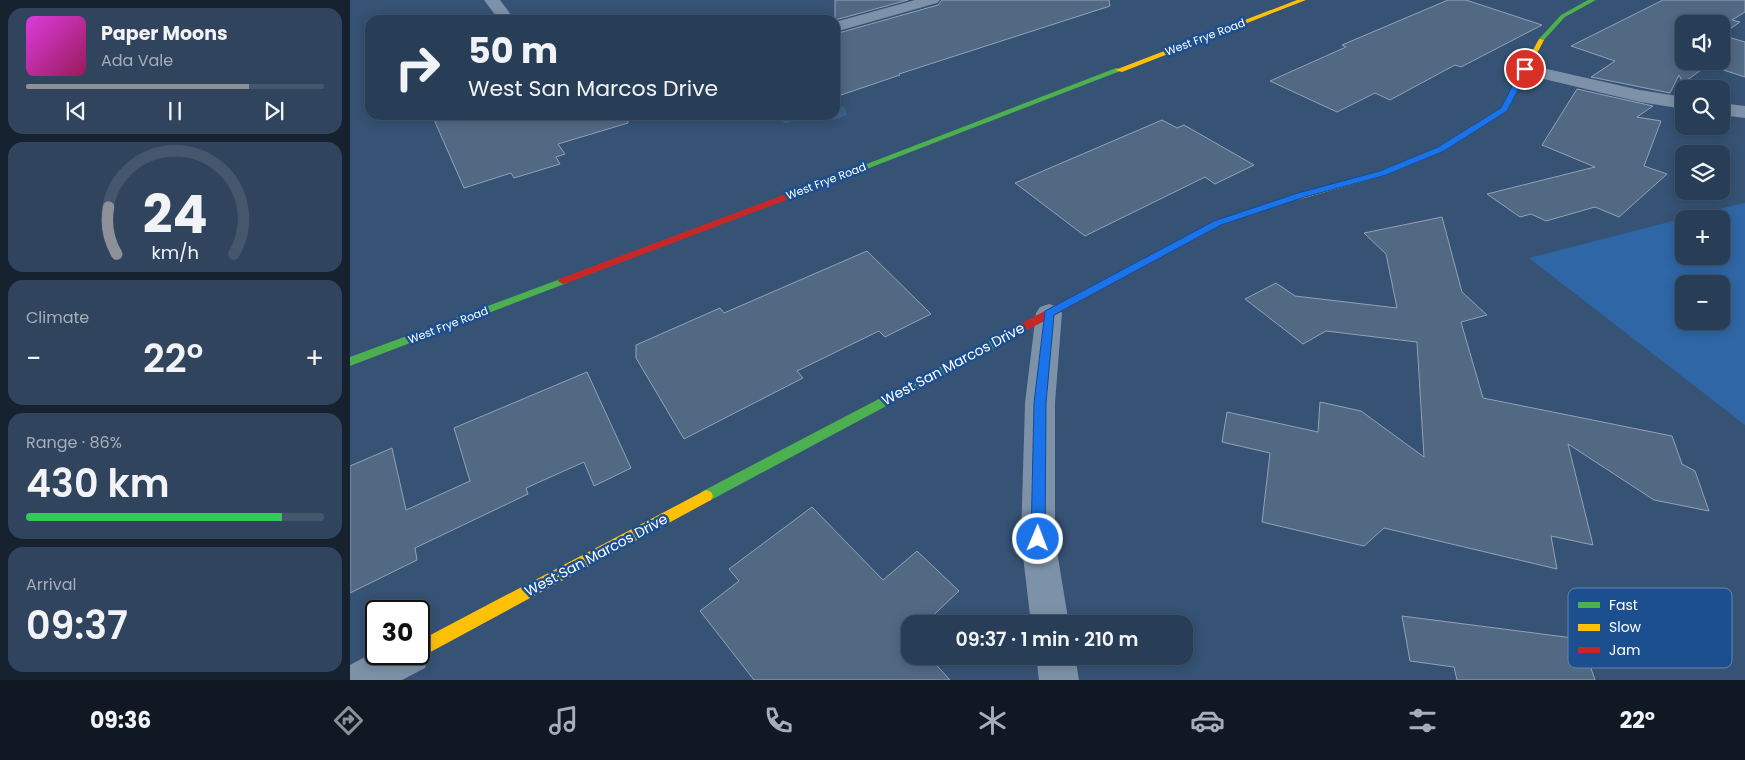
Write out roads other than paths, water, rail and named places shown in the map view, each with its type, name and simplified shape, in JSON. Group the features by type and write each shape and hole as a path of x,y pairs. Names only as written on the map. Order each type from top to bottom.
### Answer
{"street":[{"path":"492,0 503,15"},
{"path":"840,26 932,0"},
{"name":"West San Marcos Drive","path":"430,644 1218,223 1302,195 1383,173 1441,149 1504,109 1541,41 1564,16 1593,0"},
{"name":"West Frye Road","path":"350,362 1298,1"},
{"path":"1525,69 1640,96 1675,102"},
{"path":"1730,110 1745,112"},
{"path":"1049,313 1040,403 1038,539 1049,615"},
{"path":"362,680 390,665"},
{"path":"1056,665 1059,680"}]}
